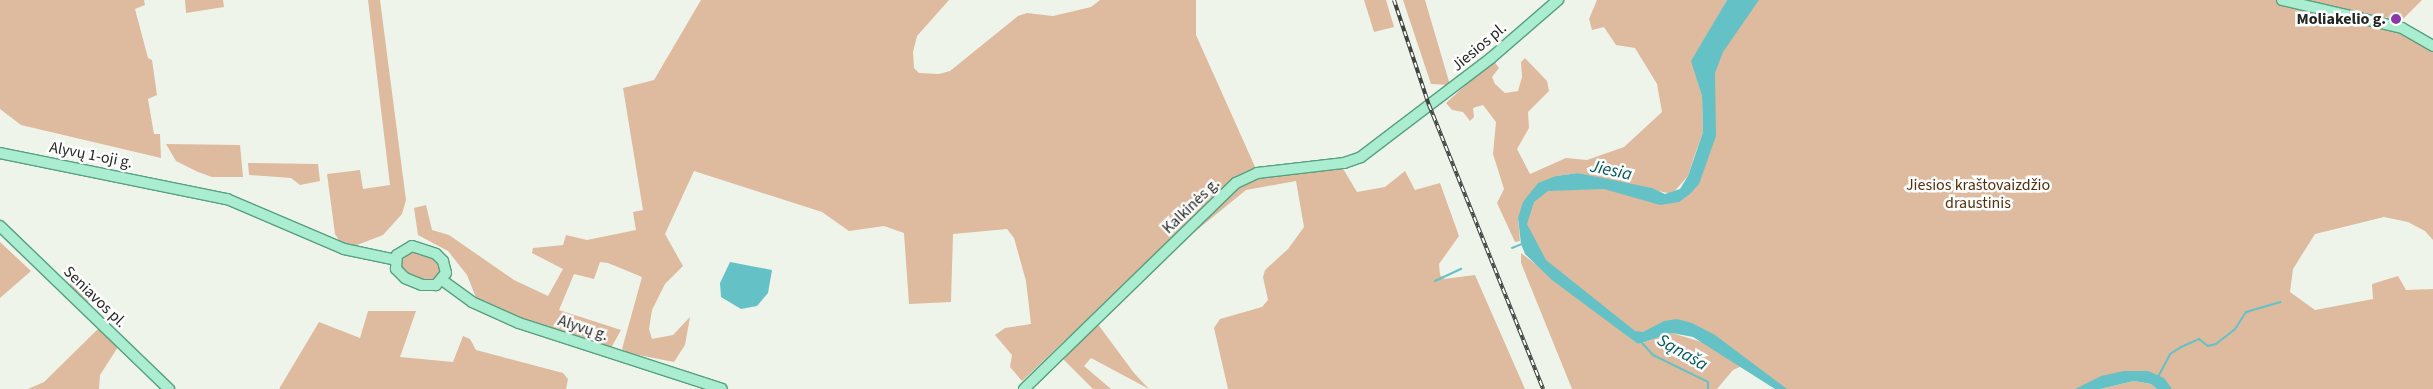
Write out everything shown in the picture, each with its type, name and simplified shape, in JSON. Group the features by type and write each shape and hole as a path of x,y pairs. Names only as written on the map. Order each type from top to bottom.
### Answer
{"main road":[{"name":"Jiesios pl.","path":"1417,115 1491,58 1558,0"},
{"path":"2282,0 2402,28 2433,46"},
{"name":"Kalkinės g.","path":"1024,389 1236,183 1257,173 1344,163 1373,149 1417,115"},
{"name":"Alyvų 1-oji g.","path":"0,153 177,188 244,204 344,249 396,260"},
{"name":"Seniavos pl.","path":"0,226 170,389"},
{"path":"412,246 436,254 445,264 442,280 431,286 405,278 396,269 396,260 400,252 412,246"},
{"name":"Alyvų g.","path":"442,280 472,302 519,323 722,389"}],"green space":[{"path":"0,0 144,0 145,5 135,9 148,58 152,60 157,95 148,99 154,134 160,134 161,158 21,125 0,109"},
{"path":"185,0 223,0 224,7 186,13"},
{"path":"368,0 380,0 406,200 402,214 383,235 352,247 340,242 335,234 327,174 360,170 363,189 390,185"},
{"path":"701,0 949,0 917,36 913,52 914,68 919,73 939,74 950,71 1018,16 1027,13 1053,16 1091,7 1100,0 1196,0 1196,35 1256,169 1206,207 1022,381 1010,367 1012,355 995,335 1005,328 1031,324 1026,281 1014,238 1007,229 953,234 951,302 909,304 904,233 884,226 849,231 822,212 694,171 665,234 683,266 665,284 652,310 649,329 652,339 673,335 690,317 685,345 674,362 628,353 622,349 642,277 608,263 600,262 594,279 574,274 559,310 621,330 611,348 520,318 477,300 467,275 448,251 418,235 414,208 426,205 432,230 449,235 514,280 548,296 563,269 532,253 533,248 563,245 566,235 587,240 636,230 633,212 643,210 623,88 654,80"},
{"path":"1364,0 1386,0 1394,27 1374,32"},
{"path":"1403,0 1425,0 1450,85 1431,84"},
{"path":"1597,0 1727,0 1692,61 1702,96 1703,132 1688,176 1672,194 1578,173 1556,176 1518,218 1520,241 1515,242 1497,203 1504,189 1493,154 1496,122 1483,105 1473,108 1474,117 1470,121 1463,112 1452,110 1446,103 1493,60 1499,68 1492,77 1495,84 1505,93 1518,91 1522,77 1521,62 1525,58 1547,81 1549,91 1528,112 1529,128 1517,149 1530,174 1566,158 1587,160 1624,147 1662,112 1657,84 1635,48 1616,45 1604,27 1592,30 1589,19"},
{"name":"Jiesios kraštovaizdžio draustinis","path":"1739,0 2422,0 2402,20 2356,12 2403,32 2433,52 2433,240 2425,231 2408,222 2384,217 2315,234 2293,269 2290,292 2315,310 2373,299 2372,284 2398,276 2406,290 2433,289 2433,389 2165,389 2133,377 2091,389 1779,389 1697,333 1676,329 1639,340 1578,296 1526,242 1528,203 1538,190 1574,180 1660,201 1681,195 1704,156 1707,80"},
{"path":"166,144 240,145 243,177 212,177 198,172 176,161"},
{"path":"248,163 318,164 320,181 300,185 291,178 249,175"},
{"path":"1342,167 1357,192 1385,187 1405,171 1415,190 1440,183 1459,236 1439,264 1440,275 1444,279 1475,275 1525,389 1228,389 1214,328 1220,319 1262,307 1268,300 1263,277 1265,270 1288,249 1304,227 1296,181 1246,190 1187,238 1188,233 1245,182 1255,176"},
{"path":"0,242 31,271 0,298"},
{"path":"412,250 439,262 442,270 438,279 427,282 407,274 400,267 401,256"},
{"path":"1521,253 1638,344 1672,333 1708,344 1742,366 1733,370 1717,389 1572,389 1521,263"},
{"path":"76,277 95,295 88,303 68,285"},
{"path":"368,311 416,311 400,357 453,362 463,336 470,339 476,350 563,373 568,379 566,389 279,389 319,322 360,338"},
{"path":"1097,323 1134,373 1149,389 1091,358 1084,366 1111,389 1093,389 1063,359"},
{"path":"98,329 118,347 100,375 99,389 28,389 44,382"},
{"path":"2134,381 2151,384 2157,389 2100,389"}],"water":[{"path":"1727,0 1759,0 1723,52 1715,73 1716,136 1699,184 1679,202 1660,205 1604,189 1548,191 1534,202 1527,224 1546,260 1635,331 1643,332 1664,321 1677,319 1692,323 1715,335 1787,389 1775,389 1693,337 1672,333 1638,344 1552,280 1525,254 1521,244 1518,218 1523,202 1538,183 1556,176 1578,173 1652,188 1665,194 1680,189 1688,176 1703,132 1702,96 1691,61"},
{"path":"730,262 772,270 768,293 757,306 741,309 721,297 720,283"},
{"path":"2124,371 2148,371 2164,378 2172,389 2157,389 2151,384 2134,381 2100,389 2075,389 2101,376"}],"waterway":[{"path":"1512,248 1522,244"},
{"path":"1435,281 1461,269"},
{"path":"2158,377 2170,354 2181,347 2199,339 2208,346 2216,344 2235,329 2246,312 2281,302"},
{"name":"Sąnaša","path":"1642,343 1653,355 1708,382 1708,389"}],"railway":[{"path":"1394,0 1429,105 1543,389"}],"place":[{"name":"Moliakelio g.","path":"2396,19"}],"water label":[{"name":"Jiesia","path":"1611,171"}]}
